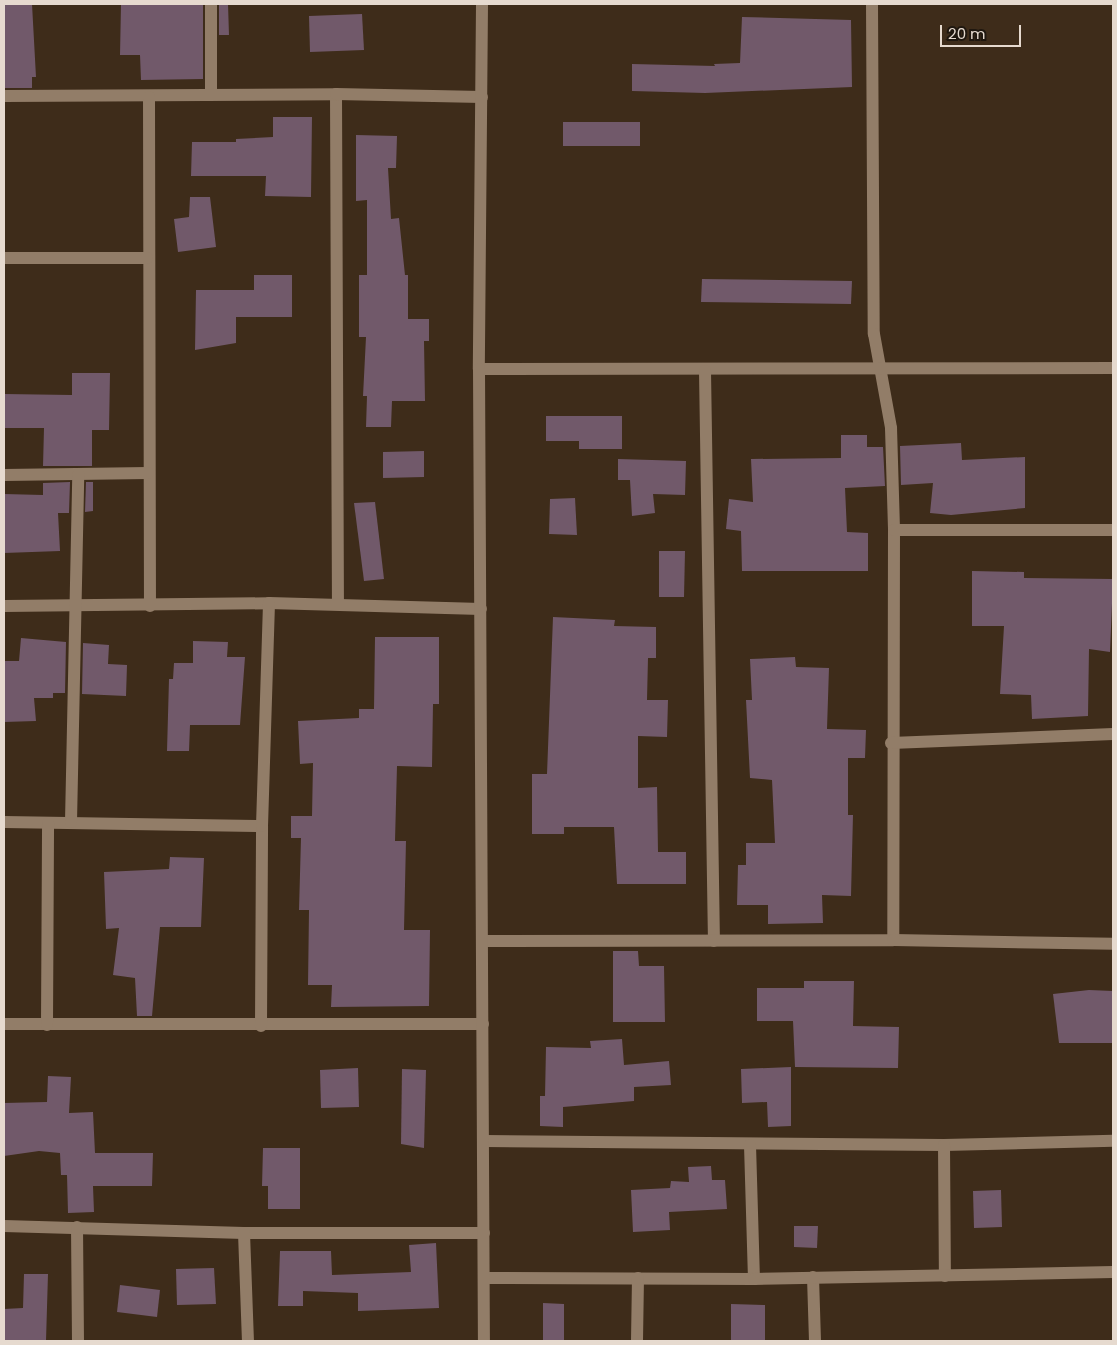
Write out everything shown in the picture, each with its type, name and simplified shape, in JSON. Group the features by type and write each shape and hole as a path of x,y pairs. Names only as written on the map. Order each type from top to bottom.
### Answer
{"street":[{"path":"211,4 212,95"},
{"path":"482,4 479,369 485,1141 484,1341"},
{"path":"872,4 873,298 879,368 891,428 894,530 891,744 892,940"},
{"path":"336,94 338,604"},
{"path":"4,96 149,97 336,94 482,97"},
{"path":"149,97 147,258 150,606"},
{"path":"4,258 147,258"},
{"path":"479,369 705,371 879,368 1113,368"},
{"path":"705,371 714,941"},
{"path":"4,475 148,473"},
{"path":"70,822 78,474"},
{"path":"894,530 1113,530"},
{"path":"261,1026 262,826 269,604"},
{"path":"4,606 338,604 481,609"},
{"path":"891,744 1113,734"},
{"path":"4,822 262,826"},
{"path":"47,1025 48,823"},
{"path":"483,941 892,940 1113,944"},
{"path":"4,1024 261,1026 483,1024"},
{"path":"485,1141 750,1145 944,1145 1113,1141"},
{"path":"750,1145 754,1279"},
{"path":"944,1145 945,1276"},
{"path":"4,1226 244,1233 484,1233"},
{"path":"77,1227 78,1341"},
{"path":"244,1233 248,1341"},
{"path":"484,1278 754,1279 1113,1272"},
{"path":"813,1277 815,1341"},
{"path":"637,1341 638,1278"}],"building":[{"path":"5,4 32,4 36,77 32,77 32,88 4,88"},
{"path":"121,4 203,4 203,79 141,80 140,55 120,55"},
{"path":"219,4 228,4 229,35 219,35"},
{"path":"362,14 364,50 310,52 309,16"},
{"path":"742,17 851,20 852,87 705,93 632,91 632,64 715,66 714,64 740,63"},
{"path":"273,117 312,117 311,197 265,196 266,176 191,176 192,142 236,142 236,139 273,137"},
{"path":"563,122 640,122 640,146 563,146"},
{"path":"356,135 397,136 396,168 388,168 391,219 399,218 405,275 408,275 408,319 429,319 429,341 424,341 425,401 392,401 391,427 366,427 367,396 363,396 366,337 359,337 359,275 367,275 367,200 356,201"},
{"path":"190,197 210,197 216,247 178,252 174,219 189,217"},
{"path":"254,275 292,275 292,317 236,317 236,343 195,350 196,290 254,290"},
{"path":"702,279 852,281 851,304 701,302"},
{"path":"72,373 110,373 109,430 92,430 92,466 43,466 44,428 4,428 4,394 72,395"},
{"path":"546,416 622,416 622,449 579,449 579,441 546,441"},
{"path":"841,435 867,435 867,447 883,447 885,486 845,488 847,532 868,533 868,571 742,571 741,531 726,529 729,499 753,502 751,459 841,458"},
{"path":"961,443 962,460 1025,457 1025,508 951,515 930,513 933,483 901,485 900,446"},
{"path":"424,451 424,477 383,478 383,452"},
{"path":"618,459 686,461 685,495 653,494 655,513 632,516 630,480 618,480"},
{"path":"70,482 69,513 58,513 60,551 4,553 4,494 43,495 43,483"},
{"path":"86,482 93,482 93,511 85,512"},
{"path":"575,498 577,535 549,534 550,499"},
{"path":"375,502 384,579 364,581 354,503"},
{"path":"659,551 685,551 684,597 659,597"},
{"path":"972,571 1024,572 1024,578 1113,579 1110,652 1089,649 1088,716 1032,719 1031,695 1000,694 1004,626 972,626"},
{"path":"553,617 615,620 614,626 656,627 656,658 648,658 647,700 668,700 667,737 638,736 638,788 657,787 658,852 686,852 686,884 617,884 614,827 564,827 564,834 532,834 532,774 547,774"},
{"path":"375,637 439,637 439,704 433,704 432,767 397,766 395,841 406,841 404,930 430,930 429,1006 331,1007 332,985 308,985 309,910 299,910 301,838 291,838 291,816 312,816 313,763 300,764 298,721 359,718 359,709 374,709"},
{"path":"21,638 66,642 65,693 53,693 53,698 34,698 36,721 4,722 4,661 19,661"},
{"path":"193,641 228,642 227,657 245,657 240,725 190,725 189,751 167,751 169,679 173,679 174,663 193,663"},
{"path":"83,643 109,645 108,664 127,665 126,696 82,694"},
{"path":"795,657 796,667 829,668 827,729 866,730 865,758 848,758 848,815 853,815 851,896 822,895 823,923 768,924 768,905 737,905 738,865 746,865 746,843 775,843 772,780 750,778 746,700 752,700 750,659"},
{"path":"170,857 204,858 201,927 160,927 152,1016 137,1016 135,978 113,975 119,928 106,929 104,872 169,869"},
{"path":"613,951 638,951 639,966 664,966 665,1022 613,1022"},
{"path":"804,981 854,981 853,1026 899,1027 898,1068 795,1067 793,1021 757,1021 757,988 804,988"},
{"path":"1089,990 1113,991 1113,1043 1059,1043 1053,994"},
{"path":"622,1039 624,1065 669,1061 671,1085 634,1087 634,1101 563,1107 563,1127 540,1126 540,1096 545,1096 546,1047 591,1048 590,1041"},
{"path":"791,1067 791,1126 768,1127 767,1102 742,1103 741,1069"},
{"path":"358,1068 359,1107 321,1108 320,1070"},
{"path":"402,1069 426,1070 424,1148 401,1144"},
{"path":"48,1076 71,1077 69,1113 93,1112 95,1153 153,1153 152,1186 93,1186 94,1212 68,1213 67,1175 61,1175 60,1153 39,1151 4,1156 4,1103 47,1102"},
{"path":"263,1148 300,1148 300,1209 268,1209 268,1186 262,1186"},
{"path":"711,1166 712,1180 725,1180 727,1209 669,1212 670,1230 633,1232 631,1190 670,1188 671,1181 689,1182 688,1167"},
{"path":"1001,1190 1002,1227 974,1228 973,1191"},
{"path":"794,1226 818,1226 817,1248 794,1247"},
{"path":"436,1243 439,1308 358,1311 358,1293 303,1291 303,1306 278,1306 280,1251 331,1251 332,1275 411,1272 409,1245"},
{"path":"214,1268 216,1304 177,1305 176,1269"},
{"path":"24,1274 48,1274 46,1341 4,1341 4,1309 23,1308"},
{"path":"120,1285 160,1290 157,1317 117,1312"},
{"path":"543,1303 564,1304 564,1341 543,1341"},
{"path":"731,1304 765,1305 765,1341 731,1341"}]}
